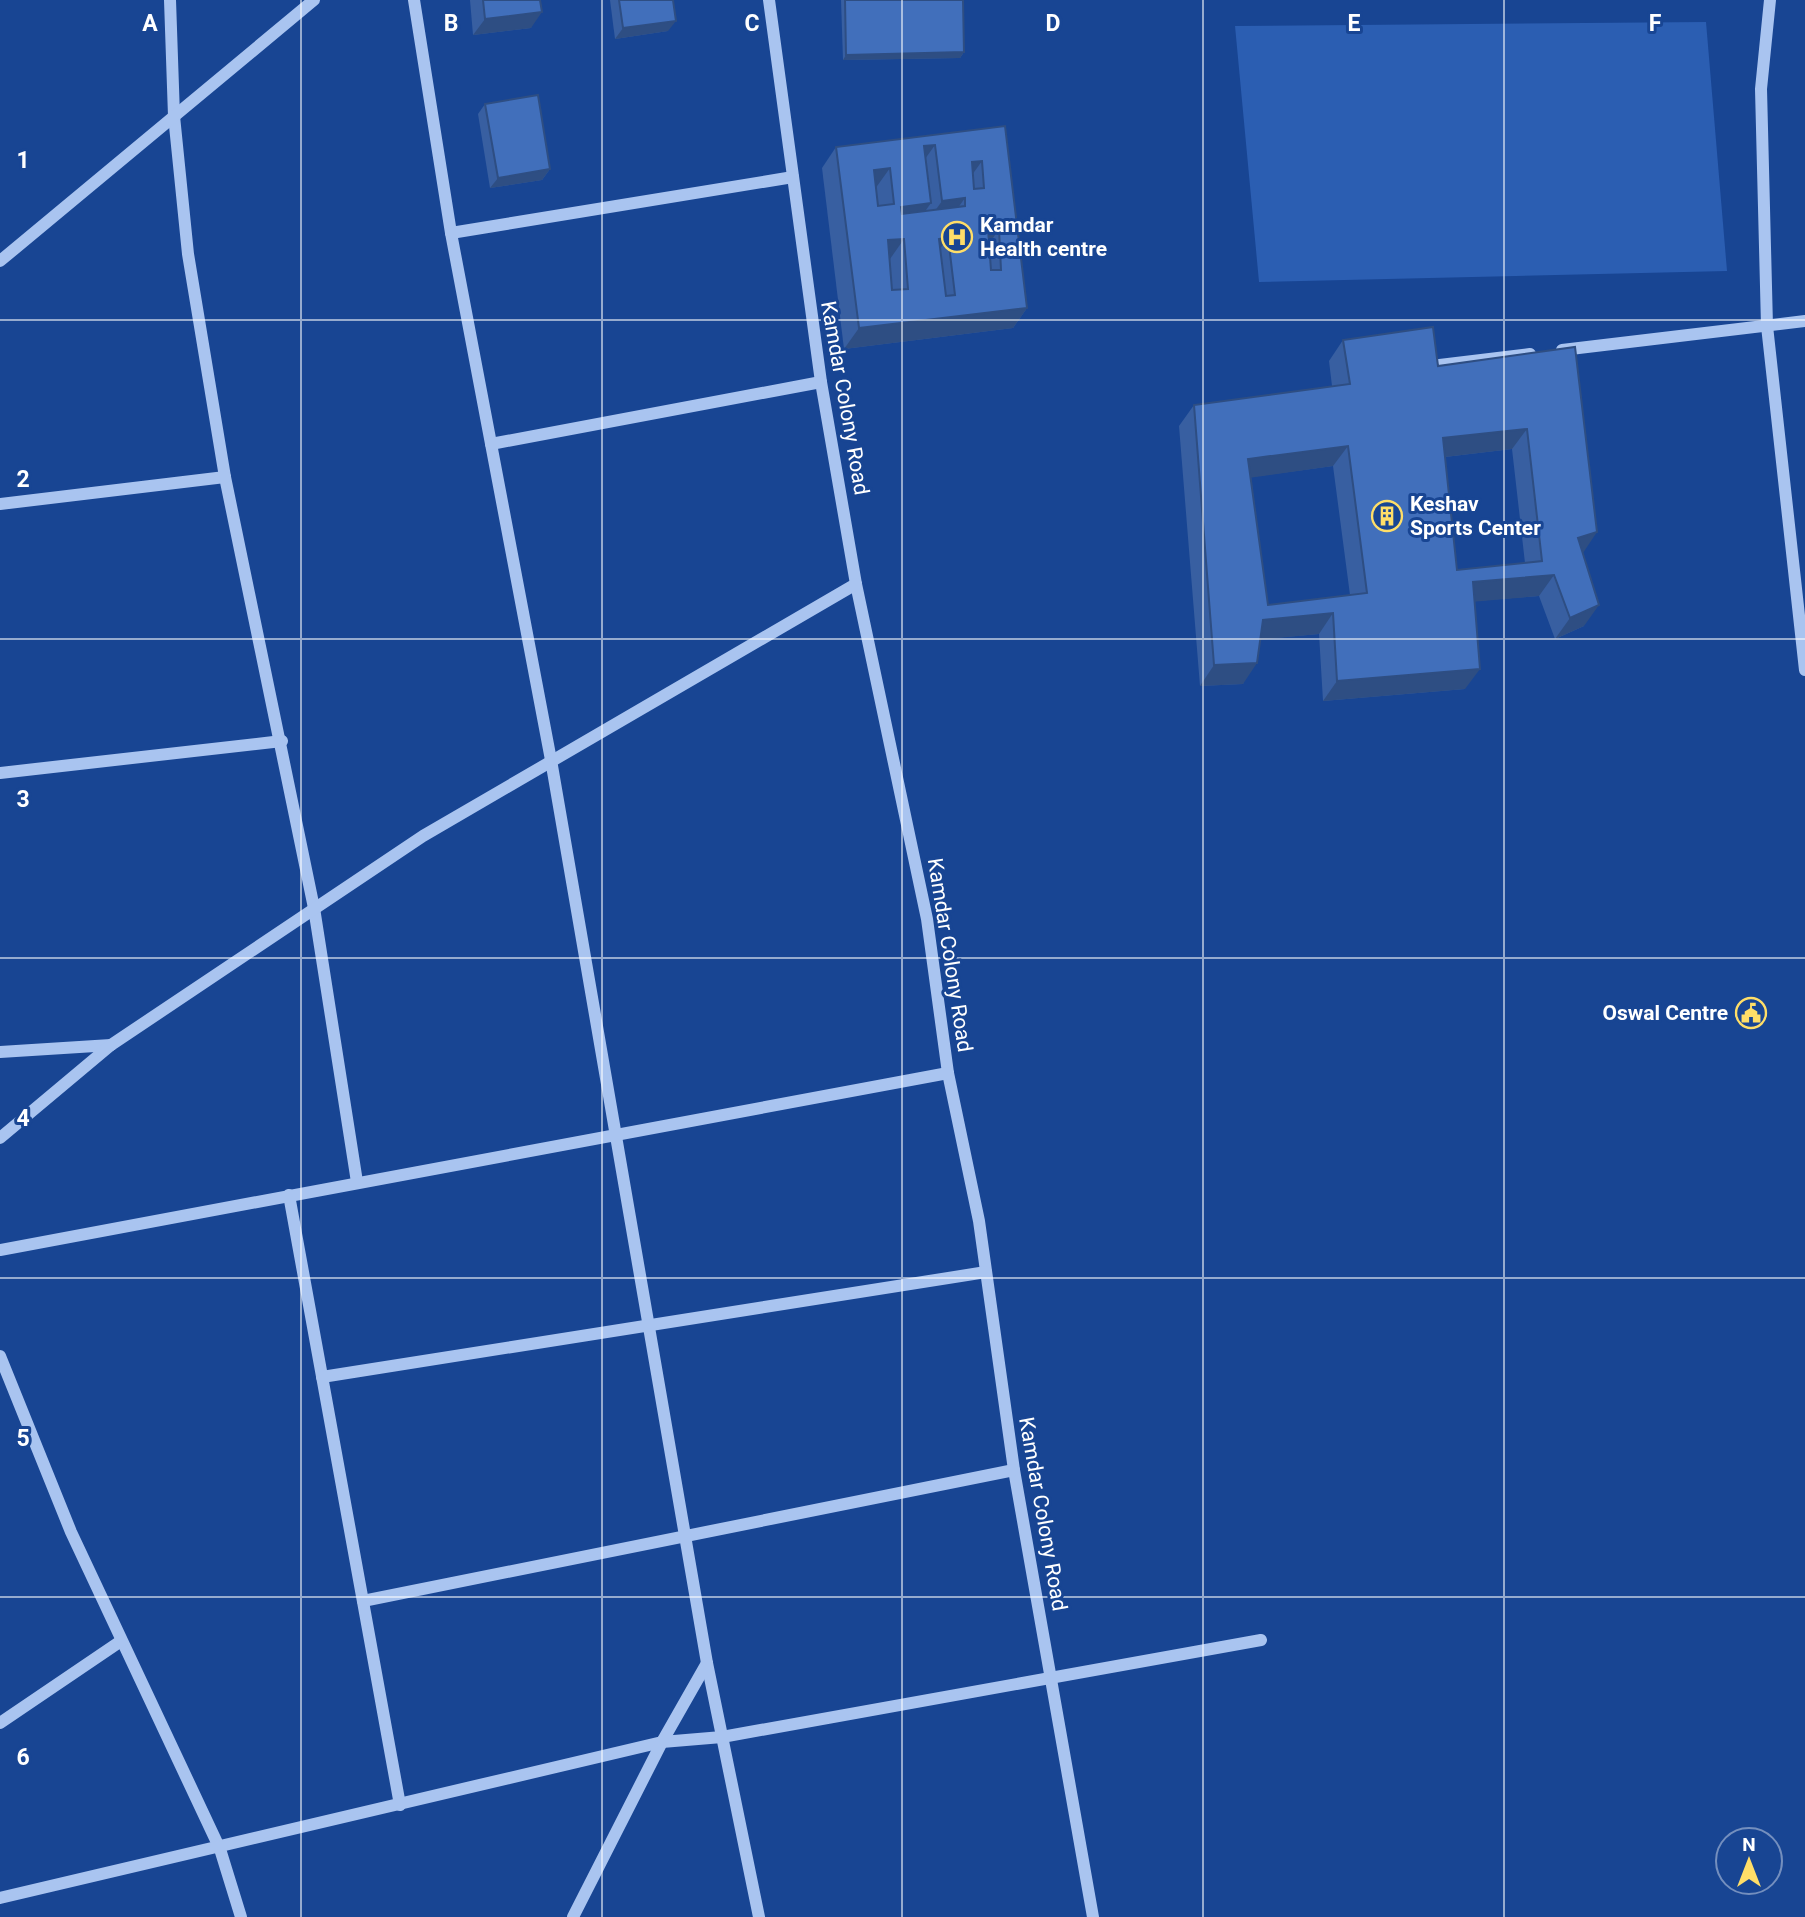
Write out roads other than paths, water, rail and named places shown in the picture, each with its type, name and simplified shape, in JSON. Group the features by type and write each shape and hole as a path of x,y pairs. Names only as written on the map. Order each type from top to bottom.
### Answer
{"street":[{"path":"170,0 174,116 188,254 225,477 282,741 314,908 357,1182"},
{"path":"0,261 314,0"},
{"path":"414,0 450,233 551,760 707,1663 759,1917"},
{"name":"Kamdar Colony Road","path":"769,0 821,382 856,584 913,841 948,1073 979,1221 1014,1469 1093,1917"},
{"path":"1770,0 1761,89 1767,326 1805,670"},
{"path":"450,233 793,177"},
{"path":"1411,368 1805,321"},
{"path":"491,444 821,382"},
{"path":"0,504 225,477"},
{"path":"0,1138 111,1045 424,836 856,584"},
{"path":"0,773 282,741"},
{"path":"0,1052 111,1045"},
{"path":"0,1250 948,1073"},
{"path":"289,1195 400,1805"},
{"path":"322,1377 986,1272"},
{"path":"0,1356 71,1532 220,1849 241,1917"},
{"path":"363,1601 1014,1469"},
{"path":"0,1898 220,1849 662,1742 722,1737 1261,1640"},
{"path":"0,1723 121,1641"},
{"path":"573,1917 662,1742 707,1663"}],"place":[{"name":"Kamdar Health centre","path":"957,237"},
{"name":"Keshav Sports Center","path":"1387,516"},
{"name":"Oswal Centre","path":"1751,1013"}]}
